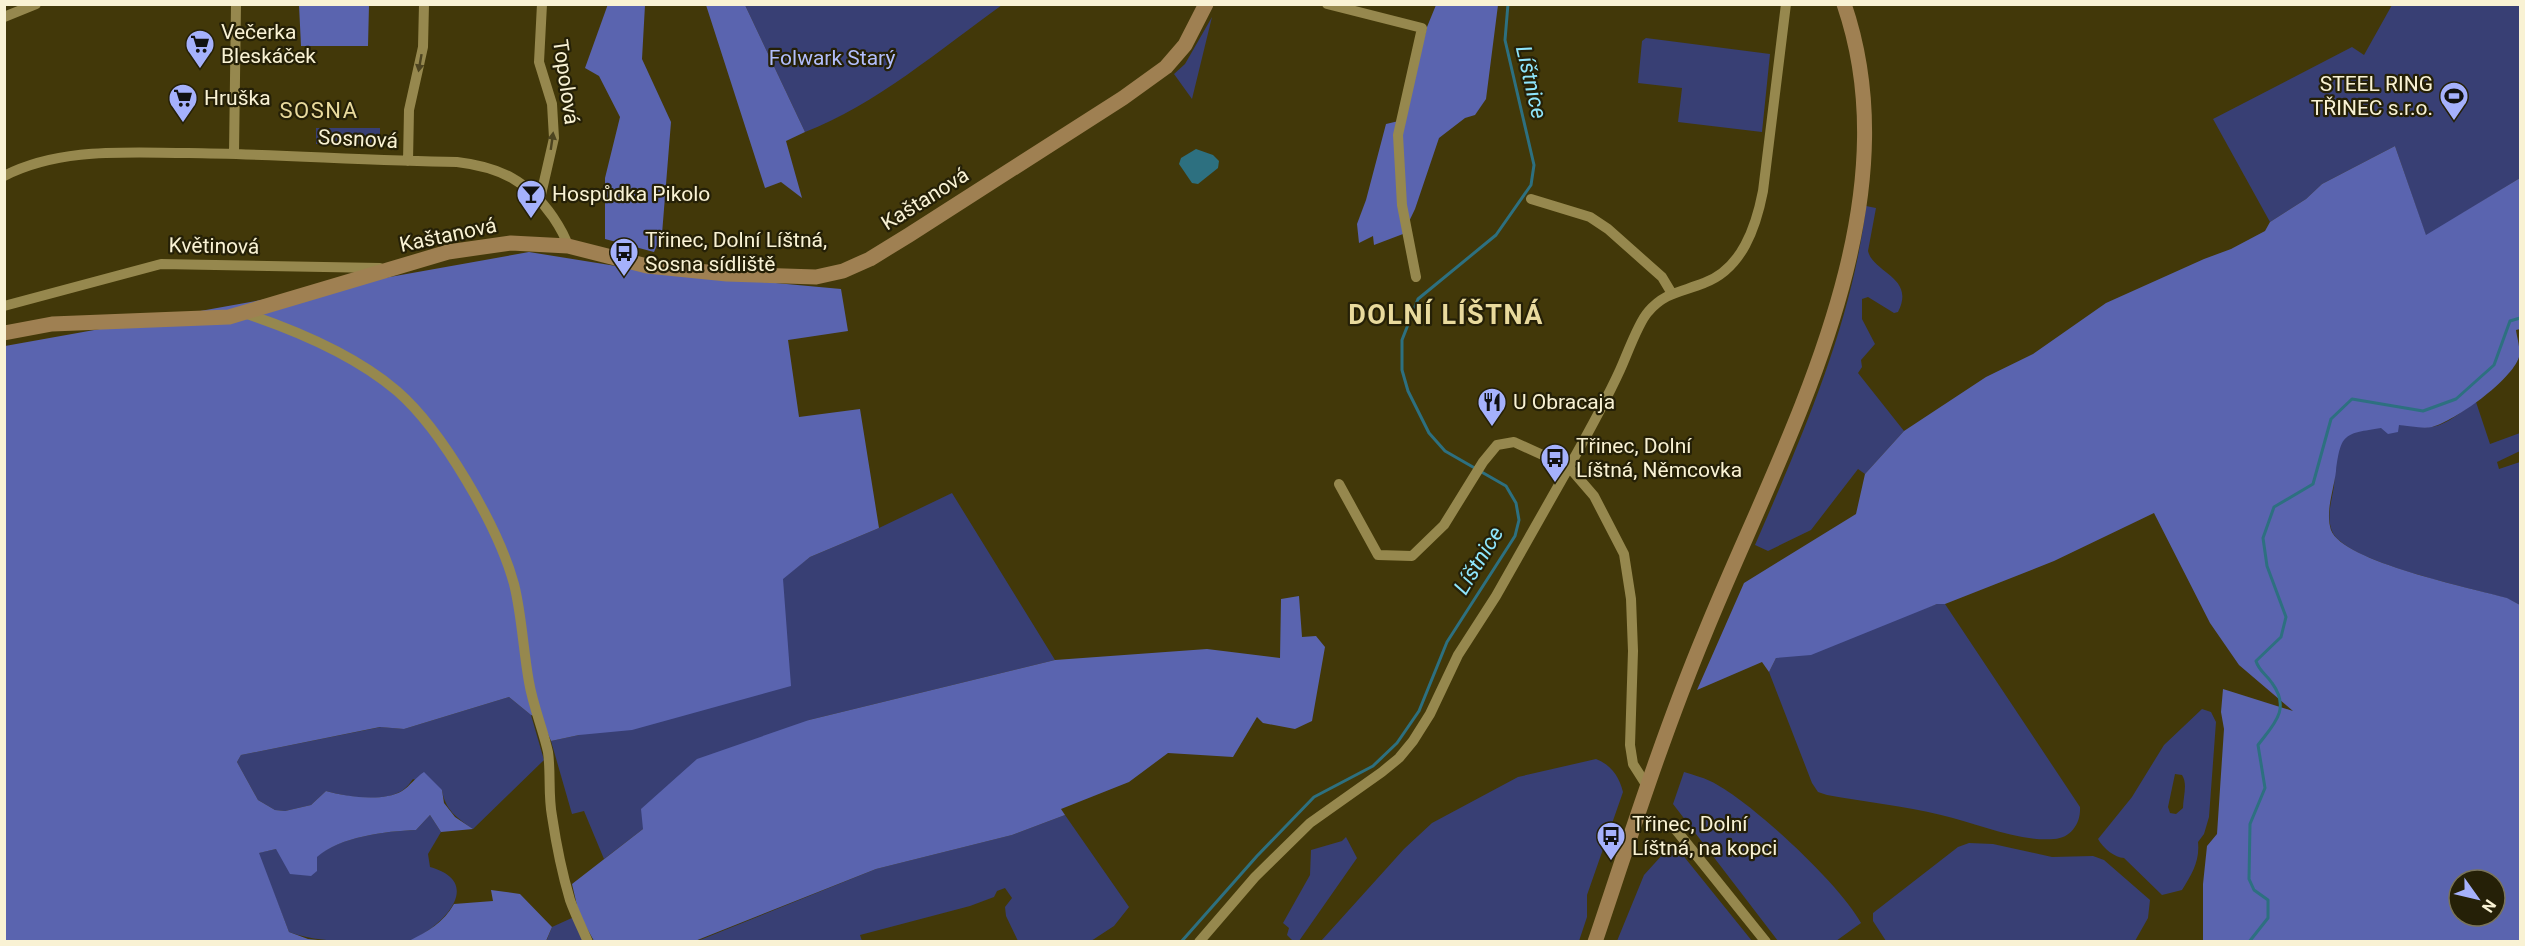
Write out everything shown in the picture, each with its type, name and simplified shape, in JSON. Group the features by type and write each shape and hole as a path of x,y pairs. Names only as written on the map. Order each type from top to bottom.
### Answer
{"street":[{"path":"4,17 36,4"},
{"path":"234,153 236,4"},
{"path":"408,161 410,110 423,47 424,4"},
{"name":"Topolová","path":"540,199 554,138 552,104 539,62 542,4"},
{"name":"Kaštanová","path":"4,333 52,324 229,317 448,252 511,243 568,246 647,266 727,274 816,277 843,272 870,259 1123,98 1166,67 1185,45 1206,4"},
{"path":"1327,4 1422,28 1398,135 1402,205 1416,277"},
{"path":"1199,942 1255,877 1303,829 1382,772 1413,741 1430,714 1458,655 1502,586 1600,412 1647,313 1671,292 1706,283 1730,267 1748,243 1758,215 1763,191 1786,4"},
{"path":"1595,942 1647,786 1705,633 1786,448 1840,295 1856,221 1865,152 1862,83 1844,4"},
{"name":"Sosnová","path":"4,176 25,166 88,153 234,153 483,165 507,175 540,199 556,222 568,246"},
{"path":"1531,199 1590,217 1608,229 1662,277 1671,292"},
{"name":"Květinová","path":"4,306 161,264 393,269"},
{"path":"243,313 287,328 326,347 366,369 398,391 436,434 484,511 499,542 522,618 529,683 548,752 551,814 570,901 588,942"},
{"path":"1339,484 1378,555 1412,556 1444,525 1483,462 1497,445 1514,442 1569,467 1593,496 1624,554 1631,599 1633,651 1630,746 1633,764 1647,786"},
{"path":"1672,825 1766,942"}],"green space":[{"name":"Folwark Starý","path":"745,5 1002,5 882,92 831,121 805,132"},
{"name":"STEEL RING TŘINEC s.r.o.","path":"2392,5 2520,5 2520,178 2426,236 2395,146 2322,184 2306,199 2270,222 2213,119 2352,47 2364,55"},
{"path":"1212,17 1192,99 1174,74 1185,64"},
{"path":"1646,38 1770,54 1762,132 1678,122 1682,88 1638,83 1642,41"},
{"path":"316,128 380,128 380,144 316,144"},
{"path":"1866,206 1876,208 1868,251 1871,259 1898,283 1902,291 1902,300 1898,312 1894,313 1868,297 1862,299 1862,319 1875,344 1861,360 1862,367 1858,373 1904,431 1865,474 1858,469 1811,530 1768,551 1755,545 1807,421 1837,337 1859,250"},
{"path":"2476,402 2490,444 2520,433 2520,451 2497,462 2499,469 2520,462 2520,605 2506,598 2439,581 2359,553 2342,542 2332,531 2330,525 2336,458 2343,439 2352,433 2390,426 2435,426"},
{"path":"952,493 1055,660 809,720 643,829 604,859 584,811 572,814 551,741 579,735 810,557 879,528"},
{"path":"1937,604 1945,604 2080,807 2077,824 2065,836 2054,839 2026,838 1927,812 1827,795 1818,792 1812,783 1769,672 1776,658"},
{"path":"509,697 531,715 544,760 473,829 449,808 442,790 413,779 403,790 395,794 376,798 355,797 326,791 311,805 285,811 275,810 258,800 237,762 241,755 381,727 404,729"},
{"path":"2202,709 2211,712 2216,722 2209,817 2204,834 2198,842 2198,855 2186,884 2182,890 2162,895 2124,858 2110,852 2098,839 2132,797 2164,745","holes":["2175,774 2182,775 2185,786 2183,808 2176,814 2170,813 2168,807"]},
{"path":"1596,759 1606,764 1614,772 1623,792 1587,895 1587,917 1579,941 1321,941 1404,849 1432,823 1518,777"},
{"path":"1684,772 1707,780 1727,791 1770,824 1815,866 1861,923 1836,941 1778,941 1673,804"},
{"path":"430,815 441,832 428,854 430,867 445,873 454,881 457,890 450,910 432,928 414,940 402,942 323,940 289,932 258,853 276,849 317,871 316,857 337,844 363,836 416,830"},
{"path":"1065,815 1129,907 1114,926 1091,941 1018,941 1006,916 1005,907 1012,898 1005,888 997,891 994,897 970,906 860,935 862,941 695,942 876,869 1012,835"},
{"path":"1346,837 1357,858 1299,941 1293,941 1287,935 1289,928 1283,923 1310,875 1311,850 1342,841"},
{"path":"1673,843 1752,941 1617,941 1644,875"},
{"path":"1969,843 1993,844 2052,857 2093,856 2104,860 2150,900 2148,918 2135,941 1886,941 1873,921 1873,913 1958,847"},
{"path":"574,917 584,942 546,942 552,927"}],"shaded area":[{"path":"608,4 645,5 642,59 671,122 662,234 654,252 605,239 605,178 620,117 599,76 585,68"},
{"path":"299,5 369,5 368,46 301,46"},
{"path":"706,5 745,5 805,132 786,141 802,198 781,182 765,188"},
{"path":"1436,5 1498,5 1486,99 1475,115 1465,118 1439,138 1415,209 1403,234 1374,245 1373,236 1359,243 1357,224 1366,200 1386,124 1403,120 1427,27"},
{"path":"2395,146 2426,235 2520,178 2520,329 2516,330 2519,357 2506,377 2494,388 2468,408 2442,423 2428,428 2399,425 2398,432 2388,434 2381,428 2347,437 2338,458 2330,500 2329,523 2331,530 2341,542 2359,553 2439,581 2507,598 2520,605 2520,941 2203,941 2203,884 2207,846 2217,834 2224,729 2221,712 2223,689 2293,711 2239,665 2210,623 2154,513 2054,561 1945,604 1937,604 1811,655 1776,658 1769,672 1762,662 1697,690 1744,583 1856,514 1865,474 1904,431 1986,377 2033,354 2106,303 2231,249 2265,231 2270,222 2306,199 2322,184"},
{"path":"1196,149 1213,155 1219,161 1218,168 1198,184 1192,183 1179,164 1181,158"},
{"path":"529,252 647,271 841,289 848,331 788,340 799,417 860,409 879,528 810,557 783,579 791,686 632,730 579,735 551,741 541,718 531,715 509,697 404,729 380,727 241,755 237,762 258,800 275,810 285,811 311,805 326,791 365,797 394,794 405,789 424,772 442,790 444,803 455,817 473,829 441,832 430,815 416,830 364,836 326,850 317,857 317,871 311,876 290,874 276,849 259,853 289,932 308,939 328,941 5,942 5,346"},
{"path":"1299,596 1302,637 1316,636 1325,647 1312,721 1295,729 1263,723 1257,717 1233,757 1168,753 1129,782 1061,809 1065,815 1012,835 876,869 695,941 594,941 579,914 572,884 643,829 641,809 697,759 809,720 1055,660 1207,649 1280,658 1281,599"},
{"path":"491,890 520,894 552,927 546,941 409,941 440,921 454,904 493,901"}],"waterway":[{"name":"Líštnice","path":"1181,942 1257,856 1314,797 1373,766 1397,743 1419,711 1447,642 1515,536 1519,520 1516,503 1506,486 1445,451 1429,433 1408,391 1402,370 1402,340 1418,299 1496,235 1531,185 1534,165 1505,40 1508,4"},
{"path":"2249,942 2268,918 2268,900 2254,890 2249,879 2250,824 2265,788 2258,745 2274,723 2280,709 2278,692 2256,661 2281,637 2286,617 2267,566 2263,538 2274,507 2313,484 2331,419 2352,399 2423,411 2456,399 2494,365 2510,321 2520,318"}],"place":[{"name":"Večerka Bleskáček","path":"200,70"},
{"name":"STEEL RING TŘINEC s.r.o.","path":"2454,122"},
{"name":"Hruška","path":"183,124"},
{"name":"Hospůdka Pikolo","path":"531,220"},
{"name":"Třinec, Dolní Líštná, Sosna sídliště","path":"624,278"},
{"name":"U Obracaja","path":"1492,428"},
{"name":"Třinec, Dolní Líštná, Němcovka","path":"1555,484"},
{"name":"Třinec, Dolní Líštná, na kopci","path":"1611,862"}],"district":[{"name":"SOSNA","path":"319,110"},
{"name":"DOLNÍ LÍŠTNÁ","path":"1446,315"}]}
